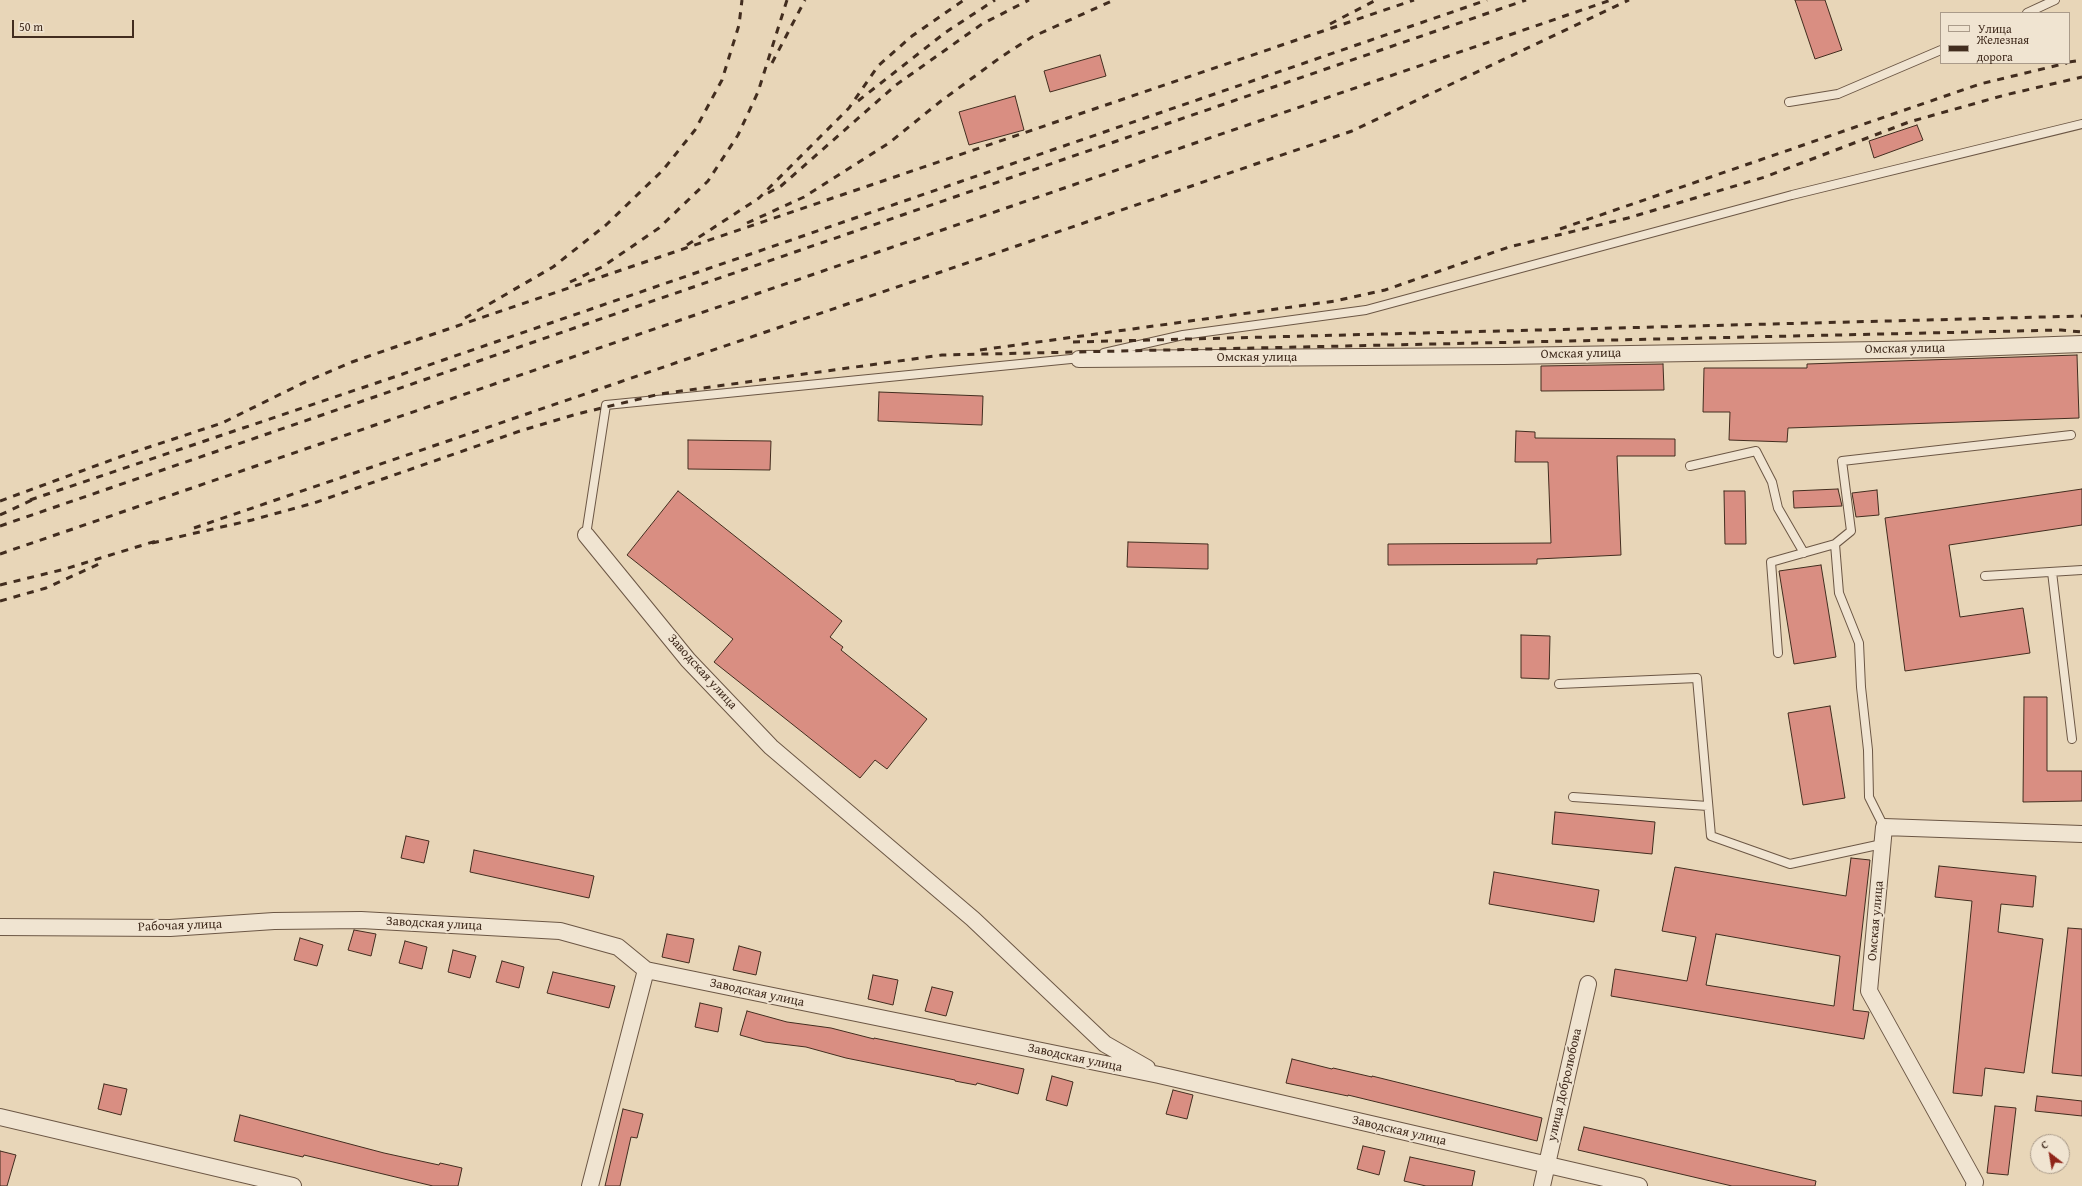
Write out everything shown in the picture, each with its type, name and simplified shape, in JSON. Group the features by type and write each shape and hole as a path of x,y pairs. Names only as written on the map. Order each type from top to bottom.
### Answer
{"street":[{"name":"Омская улица","path":"1079,359 1504,356 1943,349 2082,344"},
{"name":"Заводская улица","path":"586,535 688,660 771,747 973,919 1105,1044 1158,1075"},
{"name":"Омская улица","path":"1884,827 1869,991 1975,1182 1974,1186"},
{"path":"1884,827 2082,834"},
{"name":"Заводская улица","path":"361,920 560,930 618,947 646,970 1158,1075 1639,1186"},
{"name":"Рабочая улица","path":"0,927 170,928 274,921 361,920"},
{"path":"590,1186 646,970"},
{"name":"улица Добролюбова","path":"1542,1186 1588,984"},
{"path":"0,1117 293,1186"}],"lane":[{"path":"2029,12 2055,0"},
{"path":"1789,102 1838,94 1940,50"},
{"path":"586,535 606,405 1079,359 1183,335 1366,310 1792,195 2082,124"},
{"path":"1778,653 1771,562 1834,544 1851,532 1842,461 2070,435"},
{"path":"1690,466 1756,451 1772,482 1778,508 1804,553"},
{"path":"1834,544 1839,593 1859,643 1861,687 1868,750 1868,797 1884,827"},
{"path":"1985,576 2082,570"},
{"path":"2052,572 2072,739"},
{"path":"1559,684 1697,678 1711,836 1790,864 1882,844"},
{"path":"1573,798 1708,806"}],"building":[{"path":"1795,0 1825,0 1842,50 1815,59"},
{"path":"1100,55 1106,76 1050,92 1044,71"},
{"path":"1015,96 1024,130 969,145 959,112"},
{"path":"1917,125 1923,140 1874,158 1869,141"},
{"path":"2077,355 2079,418 1788,428 1787,442 1729,440 1730,412 1703,412 1704,368 1807,368 1807,364"},
{"path":"1663,364 1664,390 1541,391 1541,366"},
{"path":"879,392 983,396 982,425 878,421"},
{"path":"1516,431 1535,432 1535,438 1675,439 1675,456 1617,456 1621,555 1537,559 1537,564 1388,565 1388,544 1551,543 1548,462 1515,462"},
{"path":"688,440 771,441 770,470 688,469"},
{"path":"1838,489 1842,506 1794,508 1793,491"},
{"path":"2082,489 2082,525 1949,545 1960,617 2023,608 2030,653 1905,671 1885,518"},
{"path":"1877,490 1879,515 1856,517 1852,493"},
{"path":"678,491 842,621 830,637 843,647 841,650 927,719 887,769 875,760 860,778 714,662 733,639 627,555"},
{"path":"1724,491 1745,491 1746,544 1725,544"},
{"path":"1128,542 1208,544 1208,569 1127,567"},
{"path":"1821,565 1836,657 1794,664 1779,571"},
{"path":"1521,635 1550,636 1549,679 1521,678"},
{"path":"2024,697 2047,697 2047,771 2082,771 2082,801 2023,802"},
{"path":"1830,706 1845,798 1803,805 1788,713"},
{"path":"1555,812 1655,822 1652,854 1552,844"},
{"path":"406,836 429,841 424,863 401,858"},
{"path":"474,850 594,876 589,898 470,872"},
{"path":"1851,858 1870,860 1853,1010 1869,1012 1864,1039 1611,996 1615,969 1687,981 1696,937 1662,931 1675,867 1846,896","holes":["1716,934 1840,956 1834,1006 1706,985"]},
{"path":"1939,866 2036,876 2033,907 2001,904 1998,932 2043,939 2024,1073 1985,1068 1982,1096 1953,1093 1972,901 1935,897"},
{"path":"1494,872 1599,890 1594,922 1489,904"},
{"path":"2068,928 2082,929 2082,1076 2052,1073"},
{"path":"354,930 376,934 371,956 348,950"},
{"path":"667,934 694,939 689,963 662,957"},
{"path":"300,938 323,945 317,966 294,960"},
{"path":"405,941 427,947 422,969 399,963"},
{"path":"739,946 761,952 756,975 733,970"},
{"path":"453,950 476,956 470,978 448,972"},
{"path":"502,961 524,967 519,988 496,982"},
{"path":"553,972 615,986 609,1008 547,993"},
{"path":"873,975 898,980 893,1005 868,999"},
{"path":"932,987 953,992 946,1016 925,1011"},
{"path":"700,1003 722,1008 718,1032 695,1027"},
{"path":"747,1011 787,1022 831,1028 874,1039 1024,1069 1018,1094 977,1083 976,1085 955,1081 846,1058 806,1047 765,1042 740,1035"},
{"path":"1292,1059 1332,1069 1372,1076 1542,1118 1537,1141 1348,1095 1286,1083"},
{"path":"1052,1076 1073,1082 1067,1106 1046,1100"},
{"path":"104,1084 127,1089 121,1115 98,1109"},
{"path":"1173,1090 1193,1095 1187,1119 1166,1114"},
{"path":"2037,1096 2082,1101 2082,1116 2035,1111"},
{"path":"1995,1106 2016,1108 2008,1175 1987,1173"},
{"path":"623,1109 643,1114 637,1138 631,1137 620,1186 605,1186"},
{"path":"240,1115 384,1153 439,1165 440,1163 462,1168 458,1186 433,1186 304,1155 303,1157 234,1141"},
{"path":"1584,1127 1816,1181 1815,1186 1732,1186 1578,1150"},
{"path":"1363,1146 1385,1151 1379,1175 1357,1169"},
{"path":"0,1151 16,1155 7,1186 0,1186"},
{"path":"1410,1157 1475,1171 1472,1186 1426,1186 1404,1181"}],"railway":[{"path":"465,318 553,267 606,225 663,170 695,130 722,80 739,25 742,0"},
{"path":"570,282 602,267 659,228 708,181 738,135 758,92 787,0"},
{"path":"772,63 805,0"},
{"path":"687,245 759,198 849,108 878,66 912,36 964,0"},
{"path":"858,101 946,32 995,0"},
{"path":"768,193 781,186 896,85 982,24 1029,0"},
{"path":"747,223 804,197 889,143 941,101 1001,57 1032,37 1114,0"},
{"path":"1330,24 1376,0"},
{"path":"416,340 1414,0"},
{"path":"30,500 394,377 1487,0"},
{"path":"0,526 1526,0"},
{"path":"0,554 1611,0"},
{"path":"194,528 1352,131 1629,0"},
{"path":"2070,62 2082,60"},
{"path":"1560,229 1980,84 2063,64"},
{"path":"980,350 1335,301 1385,290 1509,247 1628,218 1765,177 1909,122 2005,95 2082,77"},
{"path":"1073,342 2082,316"},
{"path":"152,543 252,520 314,503 520,431 577,414 660,394 942,355 2061,330 2082,332"},
{"path":"0,501 125,455 222,423 303,383 352,362 421,338"},
{"path":"0,515 34,499"},
{"path":"0,585 65,569 156,541"},
{"path":"0,601 46,588 99,564"}]}
